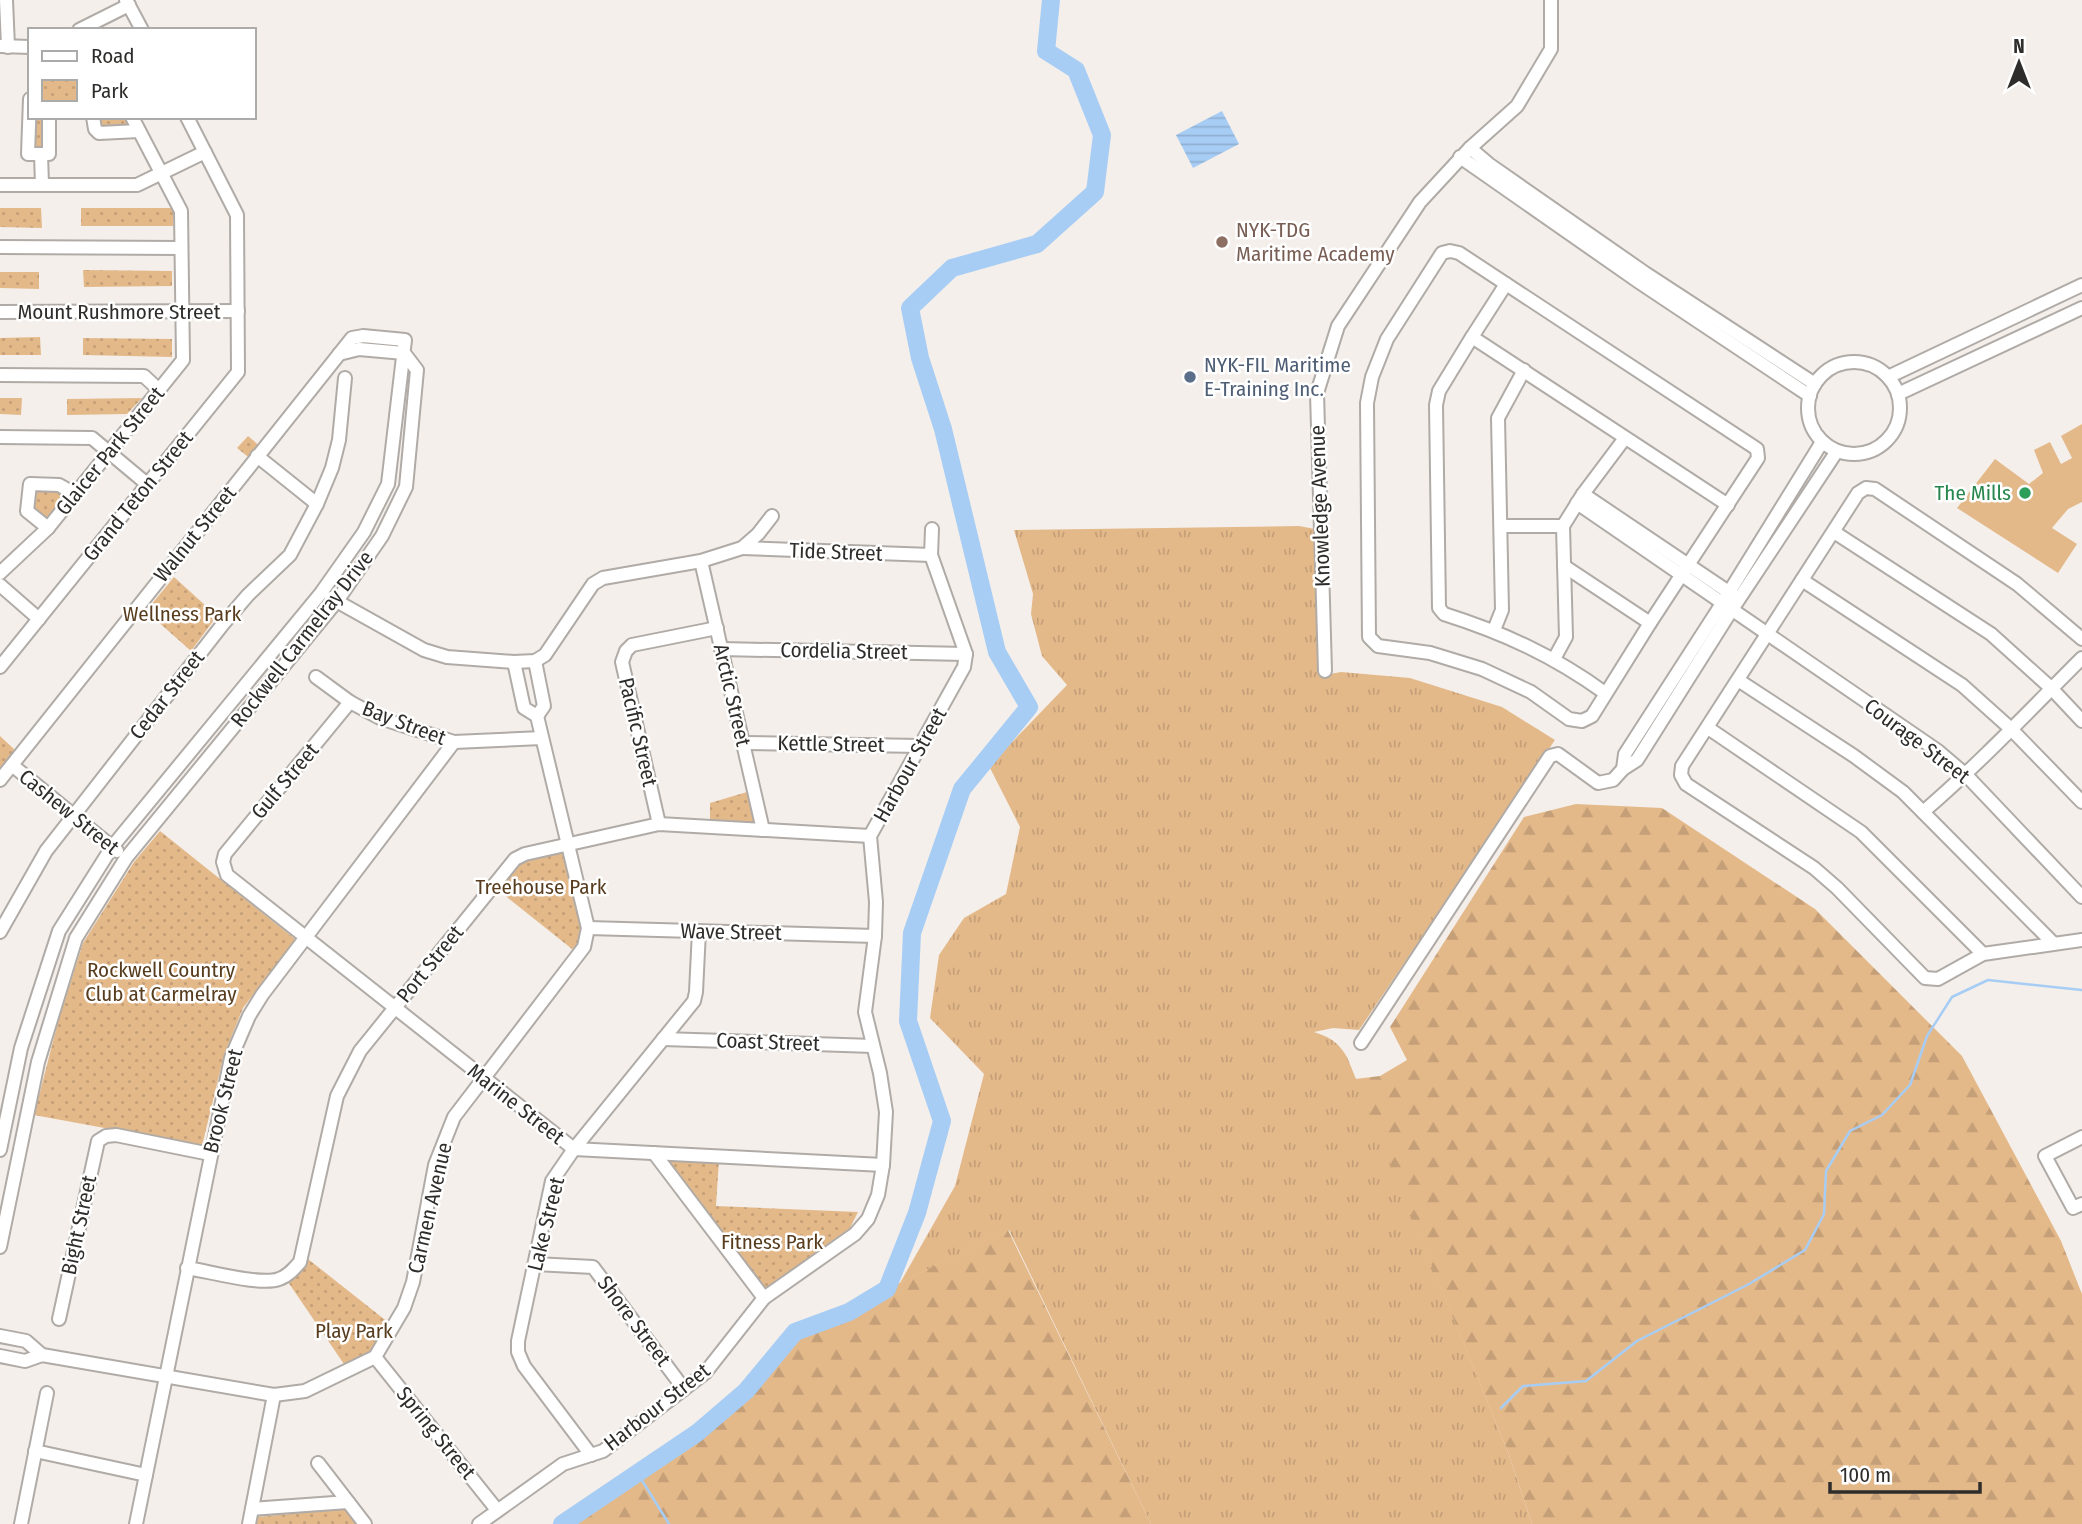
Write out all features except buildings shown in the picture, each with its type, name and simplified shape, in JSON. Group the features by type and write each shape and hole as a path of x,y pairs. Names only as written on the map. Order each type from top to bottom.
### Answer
{"street":[{"path":"6,0 4,47 28,47"},
{"name":"Knowledge Avenue","path":"1325,671 1317,393 1338,326 1420,202 1465,153 1517,106 1551,49 1551,0"},
{"path":"83,28 128,3 141,28"},
{"path":"29,119 27,153 41,154 49,153 49,119"},
{"path":"93,119 95,129 99,133 139,131"},
{"name":"Glaicer Park Street","path":"0,573 48,528 183,360 181,211 133,119"},
{"name":"Grand Teton Street","path":"0,667 238,372 237,215 188,119"},
{"path":"0,185 137,185 205,152"},
{"path":"1465,153 1490,165 1812,390"},
{"path":"41,154 42,185"},
{"path":"0,247 181,248"},
{"path":"1442,253 1459,253 1506,284 1757,449 1758,458 1728,505 1592,716 1582,721 1569,719 1531,692 1482,668 1430,653 1378,646 1369,637 1367,403 1380,355 1387,339 1442,253"},
{"path":"1506,284 1439,391 1436,405 1439,608 1444,614 1494,630 1554,659 1605,693"},
{"path":"1888,377 2082,285"},
{"path":"2035,307 2044,325"},
{"path":"1898,394 2082,308"},
{"name":"Mount Rushmore Street","path":"0,312 238,311"},
{"path":"2000,324 2008,341"},
{"name":"Walnut Street","path":"0,780 352,338 363,337 405,346"},
{"path":"1472,337 1728,505"},
{"name":"Rockwell Carmelray Drive","path":"0,1150 21,1048 59,931 112,847 321,593 364,532 388,484 405,346"},
{"name":"Rockwell Carmelray Drive","path":"0,1247 6,1186 38,1062 76,938 126,858 337,601 382,536 406,487 417,370 405,346"},
{"path":"1858,363 1874,367 1888,377 1898,394 1900,411 1896,428 1886,442 1871,451 1854,454 1837,451 1822,442 1812,429 1808,412 1812,390 1826,372 1841,364 1858,363"},
{"path":"1494,630 1502,610 1498,418 1524,370"},
{"path":"0,374 144,376 159,390"},
{"name":"Cedar Street","path":"0,932 46,851 73,815 247,595 290,555 317,504 332,468 340,440 345,378"},
{"path":"0,437 92,438 148,484"},
{"path":"1554,659 1566,637 1563,526 1580,498 1625,438"},
{"path":"1361,1043 1550,756 1558,754 1598,783 1613,780 1637,760 1822,442"},
{"path":"1731,601 1837,451"},
{"path":"257,456 317,504"},
{"path":"48,528 27,511 30,484 58,485 75,494"},
{"path":"2082,639 2044,604 2017,584 1875,489 1866,488 1858,494 1766,633 1682,766 1681,775 1686,784 1814,868 1925,978 1938,979 1983,954 2082,940"},
{"name":"Courage Street","path":"1580,498 1731,601 1766,633 1938,751 1966,775 2082,897"},
{"path":"321,593 424,650 447,657 535,661 545,655 593,584 603,578 701,561 742,548 772,516"},
{"path":"1502,526 1563,526"},
{"path":"932,529 931,555 966,654"},
{"path":"1834,532 1990,634 2051,688 2082,721"},
{"name":"Tide Street","path":"742,548 931,555"},
{"name":"Arctic Street","path":"701,561 763,830"},
{"path":"1564,566 1650,623"},
{"path":"1802,580 1962,685 2010,728 2082,802"},
{"path":"0,585 39,620"},
{"name":"Pacific Street","path":"659,824 622,662 626,651 632,645 717,628"},
{"name":"Cordelia Street","path":"721,649 966,654"},
{"name":"Harbour Street","path":"480,1524 563,1464 603,1451 705,1373 764,1298 855,1234 868,1219 878,1195 886,1112 880,1073 865,1012 875,936 876,884 870,836 964,667 966,654"},
{"path":"1923,812 1966,775 2082,657"},
{"path":"535,661 544,706 537,716"},
{"path":"514,662 524,708 537,716 588,928"},
{"name":"Bay Street","path":"316,677 350,702 380,718 454,742 542,738"},
{"path":"1738,680 1886,778 2053,943"},
{"name":"Gulf Street","path":"223,862 225,854 350,702"},
{"path":"1708,728 1861,832 1983,954"},
{"name":"Brook Street","path":"136,1524 231,1058 249,1016 454,742"},
{"name":"Kettle Street","path":"743,743 920,746"},
{"name":"Cashew Street","path":"12,765 126,858"},
{"name":"Port Street","path":"187,1268 263,1281 279,1280 300,1262 337,1096 360,1051 515,859 659,824 870,836"},
{"name":"Marine Street","path":"223,862 227,875 574,1149 883,1164"},
{"name":"Wave Street","path":"588,928 875,936"},
{"name":"Carmen Avenue","path":"375,1357 404,1308 413,1282 435,1164 454,1117 584,947 588,928"},
{"name":"Lake Street","path":"591,1455 524,1366 518,1352 518,1341 552,1181 574,1149 694,1001 699,931"},
{"name":"Coast Street","path":"663,1039 873,1046"},
{"name":"Bight Street","path":"59,1319 98,1141 106,1136 116,1135 210,1154"},
{"path":"2082,1138 2045,1156 2073,1208 2082,1204"},
{"path":"654,1153 764,1298"},
{"name":"Shore Street","path":"535,1264 593,1267 684,1389"},
{"path":"0,1336 26,1341 42,1355 274,1395 306,1391 375,1357"},
{"path":"0,1356 25,1362 42,1355"},
{"name":"Spring Street","path":"375,1357 497,1510"},
{"path":"21,1524 47,1393"},
{"path":"249,1524 274,1395"},
{"path":"35,1451 146,1475"},
{"path":"318,1463 365,1524"},
{"path":"252,1509 348,1502"}],"green space":[{"path":"31,119 45,119 46,151 29,151"},
{"path":"99,119 127,119 129,123 125,130 102,131"},
{"path":"0,208 41,208 42,228 0,227"},
{"path":"81,208 173,208 173,226 81,226"},
{"path":"83,270 172,271 172,286 84,287"},
{"path":"0,272 39,272 39,289 0,288"},
{"path":"40,337 41,355 0,355 0,338"},
{"path":"83,338 172,339 172,357 83,355"},
{"path":"0,398 22,398 21,415 0,414"},
{"path":"142,398 127,414 67,415 67,399"},
{"name":"The Mills","path":"2082,424 2082,502 2068,509 2052,528 2077,544 2058,573 1957,508 1995,459 2029,484 2043,473 2034,450 2050,442 2061,464 2072,458 2061,436"},
{"path":"248,436 262,448 252,460 237,448"},
{"path":"34,487 58,490 65,498 47,521 31,510"},
{"path":"1299,526 1315,529 1319,676 1341,672 1410,678 1502,707 1555,740 1359,1030 1333,1028 1314,1032 1333,1041 1347,1057 1508,1452 1532,1524 1151,1524 1009,1230 900,1283 955,1186 984,1074 930,1018 939,955 964,918 1006,894 1020,827 989,766 1067,685 1042,656 1031,614 1033,594 1014,530"},
{"name":"Wellness Park","path":"174,577 217,616 191,651 146,611"},
{"path":"0,736 16,751 0,768"},
{"path":"747,792 754,824 710,821 710,803"},
{"path":"1576,804 1662,808 1815,909 1962,1056 2061,1241 2082,1294 2082,1524 1532,1524 1508,1452 1355,1079 1380,1076 1407,1060 1390,1027 1524,817"},
{"name":"Rockwell Country Club at Carmelray","path":"160,831 295,939 243,1008 224,1055 202,1146 34,1115 58,1022 83,943 134,862"},
{"name":"Treehouse Park","path":"565,851 580,926 580,942 572,949 498,890 518,864"},
{"name":"Fitness Park","path":"660,1156 719,1160 716,1206 858,1212 850,1228 765,1289"},
{"path":"1008,1230 1151,1524 562,1524 697,1433 746,1391 795,1332 849,1312 887,1289"},
{"name":"Play Park","path":"308,1259 389,1323 373,1352 346,1367 288,1282"},
{"path":"345,1509 357,1524 256,1524 257,1517"}],"water":[{"path":"1222,111 1239,144 1193,168 1176,135"}],"waterway":[{"path":"562,1524 697,1433 746,1391 795,1332 849,1312 887,1289 917,1213 942,1121 908,1021 912,933 962,789 1029,707 997,652 943,429 920,358 910,308 952,268 1037,244 1095,192 1102,135 1076,70 1046,51 1051,0"},
{"path":"1501,1408 1523,1386 1586,1381 1637,1341 1749,1284 1805,1250 1824,1214 1826,1171 1850,1131 1882,1115 1910,1085 1927,1036 1952,997 1988,980 2082,990"},
{"path":"638,1474 669,1524"}],"place":[{"name":"NYK-TDG Maritime Academy","path":"1222,242"},
{"name":"NYK-FIL Maritime E-Training Inc.","path":"1190,377"},
{"name":"The Mills","path":"2025,493"}]}
